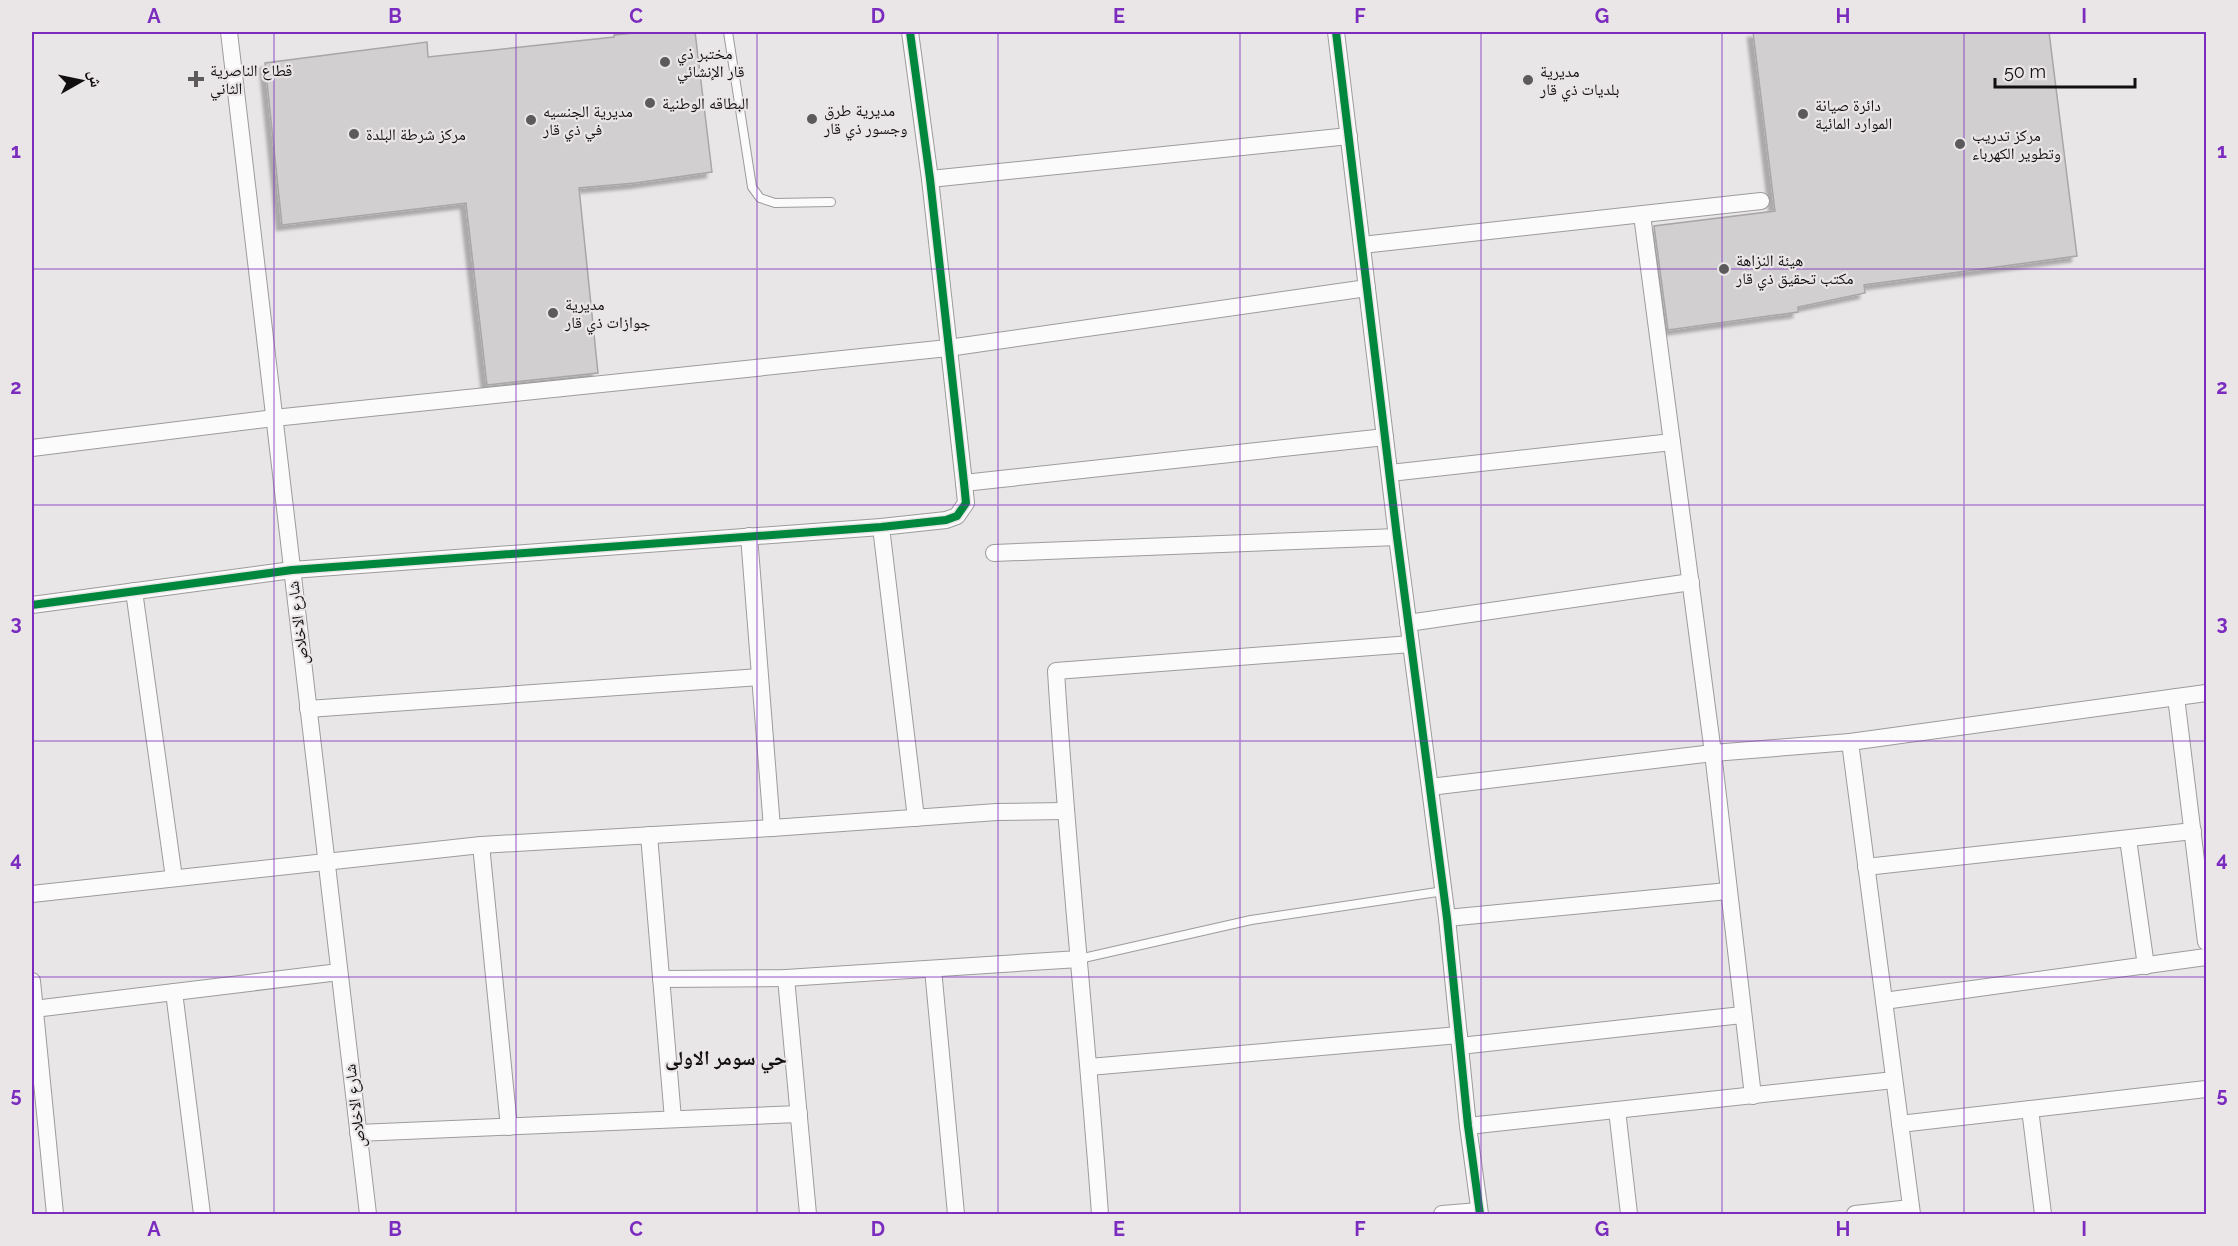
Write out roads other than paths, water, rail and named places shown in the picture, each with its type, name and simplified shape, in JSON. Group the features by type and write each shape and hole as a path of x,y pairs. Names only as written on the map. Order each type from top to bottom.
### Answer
{"street":[{"name":"شارع الاخلاص","path":"229,32 368,1215"},
{"path":"32,605 292,570 881,527 946,520 957,516 966,502 930,179 910,32"},
{"path":"1336,32 1397,537 1444,891 1479,1213 1442,1215"},
{"path":"930,179 1348,136"},
{"path":"1362,245 1761,201"},
{"path":"1642,215 1713,753 1753,1096"},
{"path":"32,448 274,418 948,348 1367,288"},
{"path":"964,483 1385,437"},
{"path":"1390,473 1672,442"},
{"path":"881,527 916,818"},
{"path":"749,536 772,828"},
{"path":"994,553 1397,537"},
{"path":"1408,623 1691,582"},
{"path":"134,591 174,878"},
{"path":"1100,1215 1080,959 1065,811 1056,670 1411,644"},
{"path":"308,709 760,677"},
{"path":"1430,787 1713,753 1850,742 2206,693"},
{"path":"2176,697 2206,942"},
{"path":"1850,742 1912,1211 1855,1215"},
{"path":"32,894 481,845 997,812 1065,811"},
{"path":"1866,867 2193,831"},
{"path":"649,835 673,1119"},
{"path":"2128,839 2146,966"},
{"path":"481,845 509,1126"},
{"path":"1447,918 1728,891"},
{"path":"1884,1001 2206,957"},
{"path":"661,979 786,978 1080,959"},
{"path":"933,969 956,1215"},
{"path":"34,1009 339,972"},
{"path":"786,978 808,1215"},
{"path":"32,981 54,1215"},
{"path":"174,992 202,1215"},
{"path":"1089,1067 1460,1041 1742,1015"},
{"path":"1468,1126 1894,1080"},
{"path":"1900,1124 2206,1089"},
{"path":"2030,1109 2043,1215"},
{"path":"1617,1110 1629,1215"},
{"path":"358,1133 799,1114"}],"lane":[{"path":"728,32 752,187 760,198 775,203 831,202"},
{"path":"1080,959 1251,920 1444,891"}],"place":[{"name":"مختبر ذي قار الإنشائي","path":"665,62"},
{"name":"قطاع الناصرية الثاني","path":"196,79"},
{"name":"مديرية بلديات ذي قار","path":"1528,80"},
{"name":"البطاقه الوطنية","path":"650,103"},
{"name":"دائرة صيانة الموارد المائية","path":"1803,114"},
{"name":"مديرية طرق وجسور ذي قار","path":"812,119"},
{"name":"مديرية الجنسيه في ذي قار","path":"531,120"},
{"name":"مركز شرطة البلدة","path":"354,134"},
{"name":"مركز تدريب وتطوير الكهرباء","path":"1960,144"},
{"name":"هيئة النزاهة مكتب تحقيق ذي قار","path":"1724,269"},
{"name":"مديرية جوازات ذي قار","path":"553,313"}],"district":[{"name":"حي سومر الاولى","path":"726,1058"}]}
